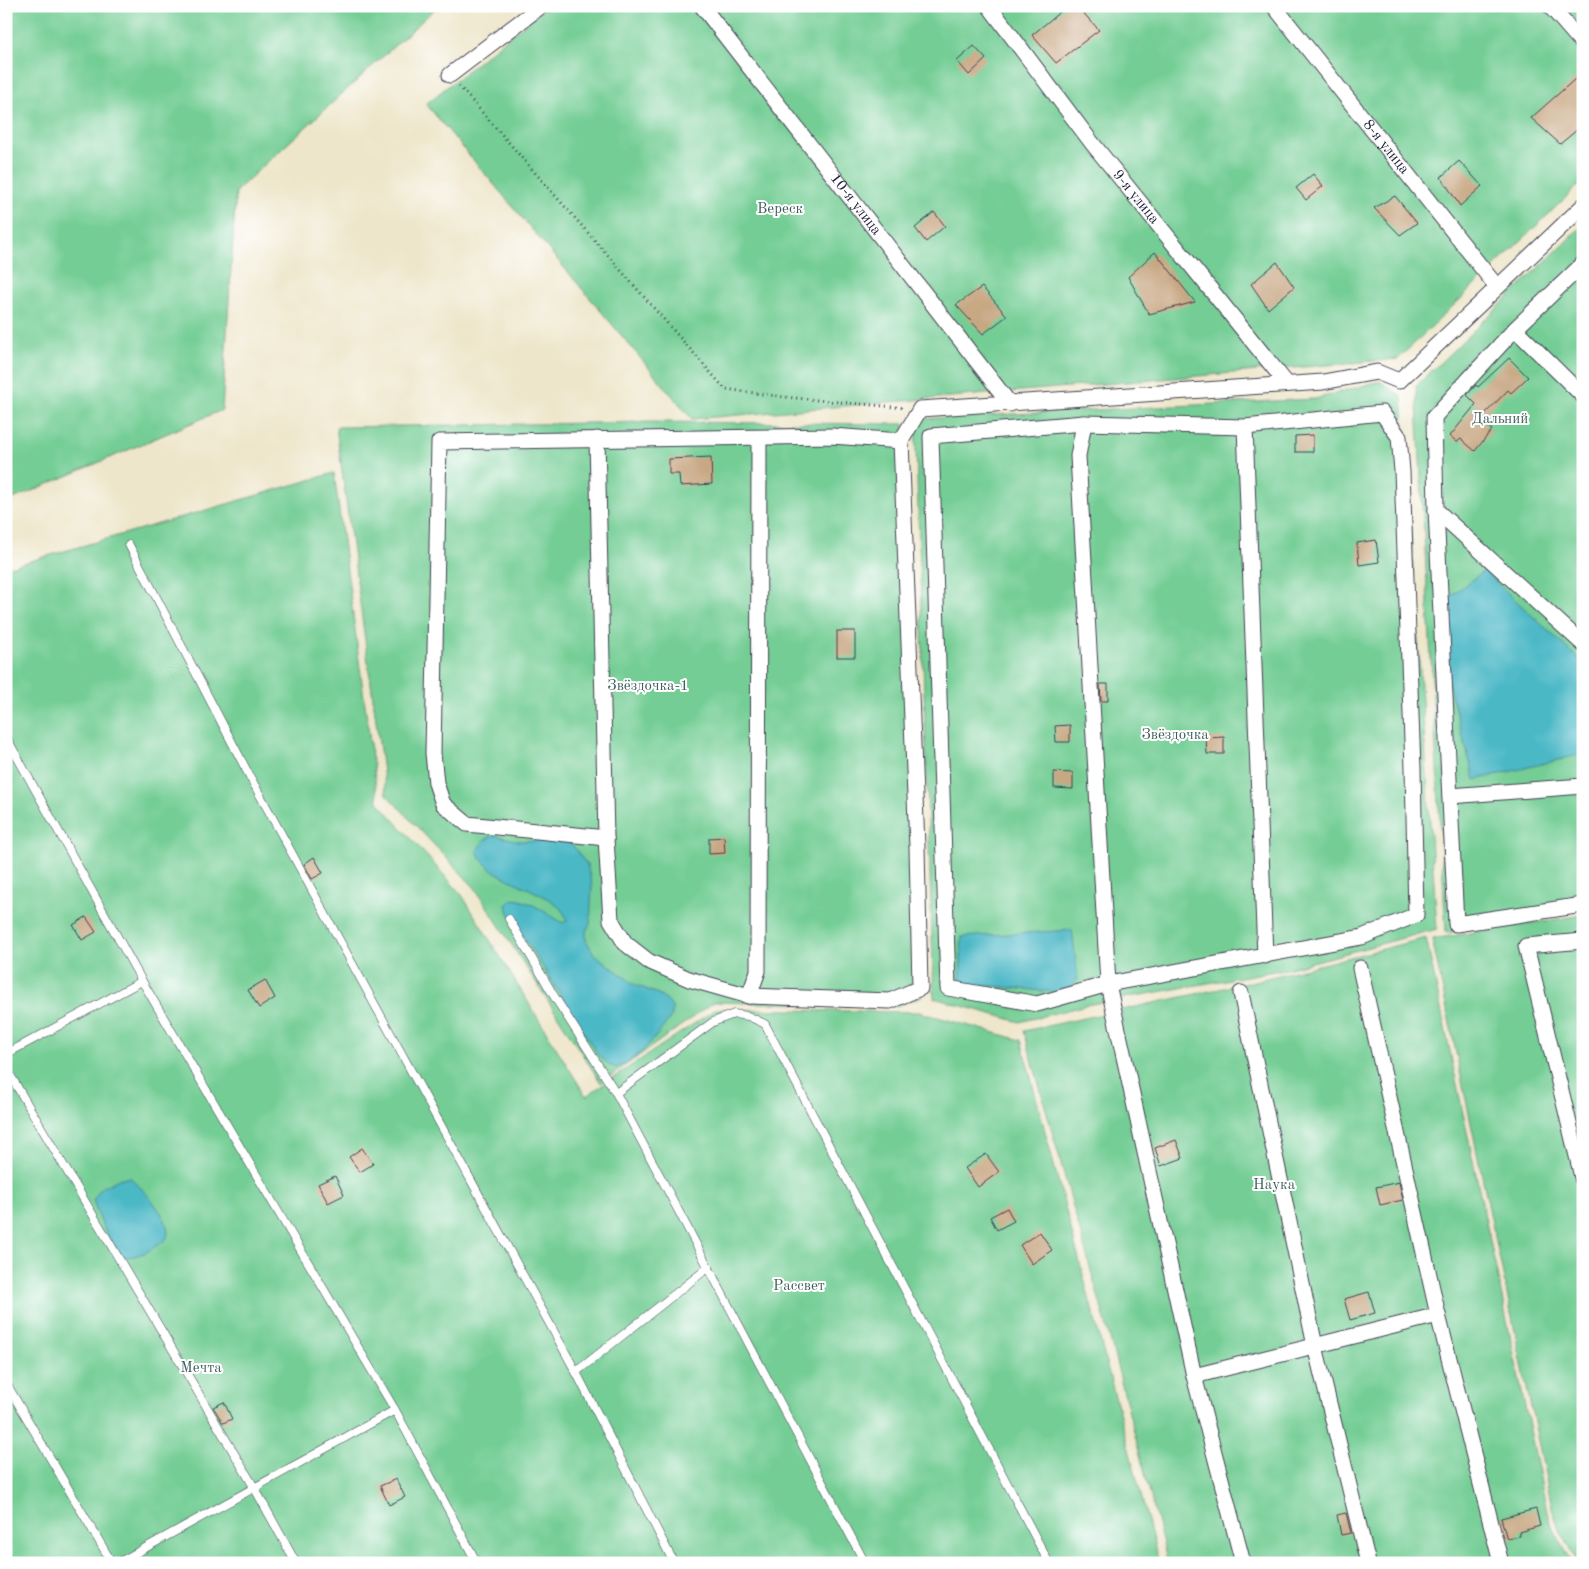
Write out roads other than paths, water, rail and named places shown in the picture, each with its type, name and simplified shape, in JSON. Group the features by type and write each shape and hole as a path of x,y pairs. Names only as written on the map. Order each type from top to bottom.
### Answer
{"street":[{"path":"450,75 541,6"},
{"name":"10-я улица","path":"702,6 1010,404"},
{"name":"9-я улица","path":"989,6 1092,143 1287,384"},
{"name":"8-я улица","path":"1274,6 1497,287"},
{"path":"1550,6 1583,44"},
{"path":"597,439 606,838 611,920 625,943 648,961 689,979 748,996 890,1001 920,988 917,847 901,441 920,409 1323,382 1378,372 1399,381 1583,206"},
{"path":"1583,264 1515,329 1434,417 1436,510 1456,924 1583,905"},
{"path":"1515,329 1583,396"},
{"path":"1382,413 1399,437 1412,728 1416,915 1362,937 1108,984 1037,1004 948,988 931,436 1084,423 1245,427 1382,413"},
{"path":"1084,423 1078,456 1108,984 1194,1376 1242,1563"},
{"path":"1245,427 1265,956"},
{"path":"606,838 466,824 443,804 436,783 433,753 439,442 832,436 901,441"},
{"path":"748,996 758,971 759,438"},
{"path":"1436,510 1583,644"},
{"path":"1450,796 1583,786"},
{"path":"1583,941 1526,946 1583,1181"},
{"path":"1360,968 1438,1315 1501,1563"},
{"path":"1241,993 1314,1346 1368,1563"},
{"path":"1194,1376 1438,1315"}],"lane":[{"path":"129,545 249,775 576,1372 674,1563"},
{"path":"6,737 142,981 395,1410 477,1563"},
{"path":"509,919 554,996 616,1093 710,1267 865,1563"},
{"path":"6,1054 142,981"},
{"path":"616,1093 713,1022 734,1014 748,1016 765,1024 1049,1563"},
{"path":"6,1068 254,1487 296,1563"},
{"path":"576,1372 710,1267"},
{"path":"6,1383 112,1563"},
{"path":"118,1563 395,1410"}],"water":[{"path":"1484,571 1583,663 1583,754 1475,780 1445,673 1448,598"},
{"path":"493,835 519,841 560,840 571,843 587,865 592,885 590,924 586,931 586,940 594,954 635,985 656,993 672,1007 672,1015 655,1038 626,1063 617,1068 609,1065 597,1053 510,915 506,905 512,899 526,902 539,908 563,923 567,920 561,909 551,901 495,872 484,862 477,851 483,841"},
{"path":"1072,930 1078,979 1065,993 960,983 962,937"},
{"path":"121,1178 131,1178 150,1198 162,1215 168,1232 166,1239 153,1248 141,1254 128,1257 124,1257 118,1251 109,1238 93,1200 101,1188"}],"park label":[{"name":"Вереск","path":"780,209"},
{"name":"Дальний","path":"1500,419"},
{"name":"Звёздочка-1","path":"648,686"},
{"name":"Звёздочка","path":"1175,735"},
{"name":"Наука","path":"1274,1185"},
{"name":"Рассвет","path":"799,1286"},
{"name":"Мечта","path":"201,1368"}]}
